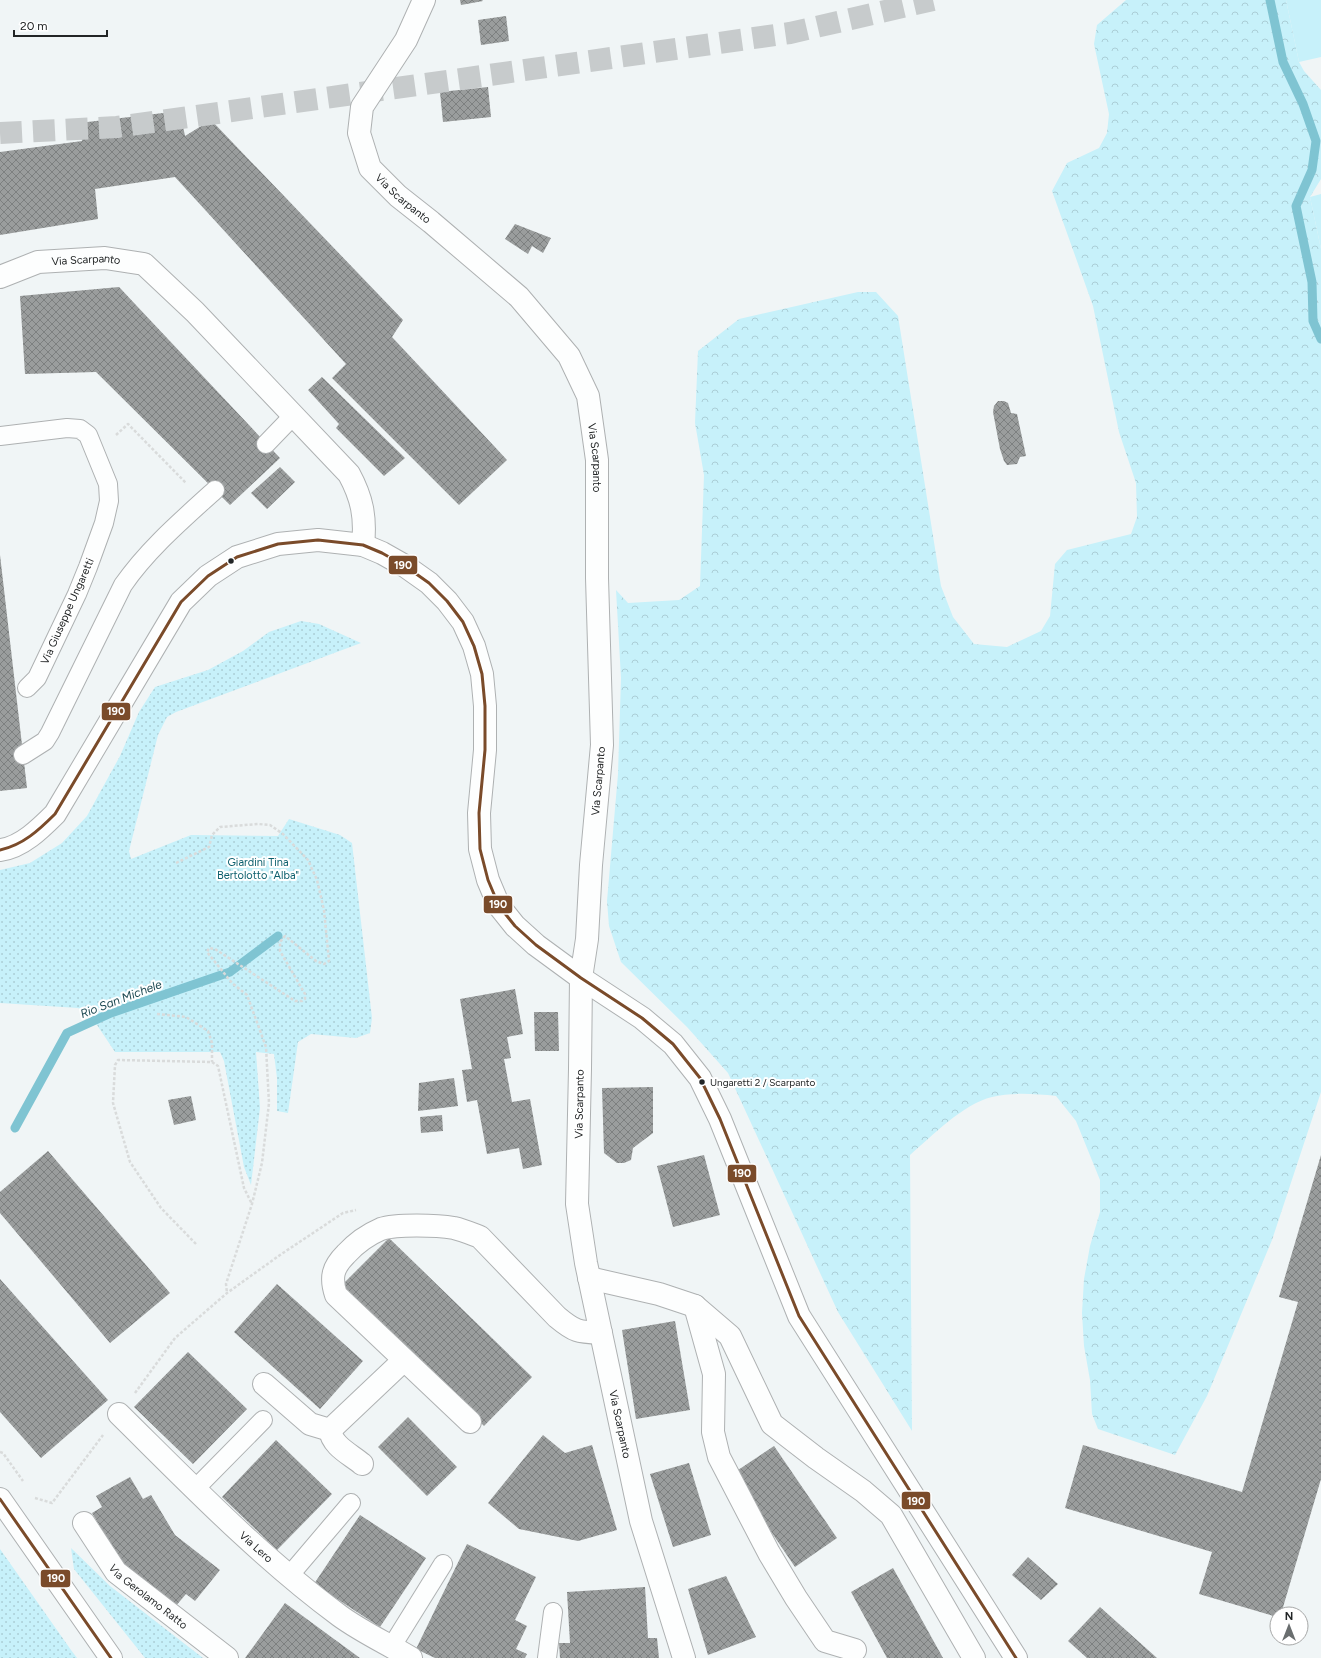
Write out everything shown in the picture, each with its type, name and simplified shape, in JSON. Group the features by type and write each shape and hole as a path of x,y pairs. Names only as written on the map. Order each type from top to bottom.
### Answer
{"street":[{"name":"Via Scarpanto","path":"424,0 406,40 362,107 359,133 370,168 398,196 519,297 568,356 588,396 597,460 597,578 602,745 591,865 587,939 581,978 577,1204 589,1278 641,1521 684,1658"},
{"name":"Via Scarpanto","path":"0,276 38,262 105,258 144,264 195,312 349,474 358,490 363,509 363,545"},
{"path":"0,850 6,850 33,835 55,814 181,602 208,576 237,557 278,544 318,540 363,545 405,566 429,583 447,601 463,622 472,640 482,674 485,706 485,750 479,813 480,849 488,880 499,906 515,926 536,945 581,978 642,1018 673,1044 700,1078 720,1118 799,1316 1016,1658"},
{"path":"470,1422 336,1295 332,1284 333,1272 339,1261 356,1244 382,1229 430,1226 454,1228 480,1237 557,1317 570,1328 579,1332 601,1333"},
{"path":"589,1278 659,1294 695,1306 730,1336 772,1424 816,1458 863,1491 891,1515 974,1658"},
{"path":"695,1306 714,1374 713,1432 719,1458 769,1553 796,1598 825,1641 855,1650"},
{"path":"330,1430 404,1360"},
{"path":"264,1384 310,1424 330,1430"},
{"name":"Via Lero","path":"119,1414 195,1489 289,1576 342,1617 411,1658"},
{"path":"330,1430 331,1438 336,1444 362,1464"},
{"path":"0,1499 111,1658"},
{"name":"Via Gerolamo Ratto","path":"84,1523 116,1572 226,1658"}],"lane":[{"path":"266,444 293,416"},
{"name":"Via Giuseppe Ungaretti","path":"0,436 67,428 80,429 88,435 108,484 109,501 104,523 88,567 77,594 37,678 27,688"},
{"path":"23,750 45,741 123,585 137,564 209,495"},
{"path":"195,1489 263,1420"},
{"path":"289,1576 351,1503"},
{"path":"392,1646 443,1564"},
{"path":"547,1658 553,1612"}],"path":[{"path":"128,424 209,495"},
{"path":"176,862 209,847 212,835 220,828 258,824 270,825 283,834 308,860 317,880 324,910 329,961 324,964 316,961 285,936 280,942 280,951 305,994 305,998 302,1001 295,1001 215,949 209,948 207,952 232,983 247,995 266,1047 269,1103 262,1163 252,1204 226,1284 227,1293"},
{"path":"157,1014 186,1017 208,1032 212,1043 212,1062"},
{"path":"196,1244 161,1208 130,1162 113,1103 115,1066 118,1060 212,1062 218,1066 244,1188 252,1204"},
{"path":"32,1494 36,1500 52,1503 175,1338 227,1293 280,1254 343,1213 361,1208"},
{"path":"0,1452 3,1453 23,1482"}],"green space":[{"path":"1126,0 1286,0 1299,62 1304,71 1321,90 1321,179 1310,197 1321,249 1321,1092 1272,1240 1207,1396 1175,1455 1098,1429 1092,1414 1090,1380 1084,1346 1082,1313 1084,1279 1090,1246 1100,1212 1100,1180 1076,1121 1056,1096 1008,1094 981,1101 959,1113 910,1155 912,1431 838,1312 728,1073 687,1027 621,962 609,926 607,901 618,774 621,678 616,590 628,603 679,600 700,586 704,475 695,423 698,351 739,319 858,292 876,292 898,316 941,586 953,617 974,644 1007,647 1041,631 1050,616 1055,564 1067,550 1131,534 1137,517 1136,483 1119,432 1093,306 1052,191 1067,163 1099,148 1107,133 1109,114 1094,44 1097,25"},
{"path":"1286,0 1321,0 1321,57 1299,62"},
{"path":"1321,194 1321,249 1310,197"},
{"name":"Giardini Tina Bertolotto \"Alba\"","path":"301,621 319,624 361,643 176,712 167,717 158,735 129,851 131,859 191,835 278,836 289,819 340,835 352,843 372,1018 370,1033 356,1038 311,1034 298,1042 288,1113 277,1111 277,1078 274,1054 256,1052 260,1108 251,1185 244,1167 224,1061 220,1052 115,1052 91,1016 78,1008 0,1003 0,870 30,863 62,843 87,816 120,756 139,712 155,687 208,670 243,651 269,632"},
{"path":"71,1548 110,1586 203,1658 145,1658 74,1569"},
{"path":"0,1549 71,1650 77,1658 0,1658"}],"building":[{"path":"460,0 482,0 483,1 461,5"},
{"path":"506,16 509,41 481,45 478,20"},
{"path":"488,87 491,117 443,122 440,92"},
{"path":"180,111 185,136 211,120 403,320 392,337 507,460 459,505 332,378 346,364 175,177 95,189 98,219 0,235 0,152 82,141 79,123"},
{"path":"515,224 551,238 543,253 532,246 528,254 505,239"},
{"path":"119,287 280,458 230,505 96,372 25,374 20,296"},
{"path":"322,377 405,458 384,476 336,428 339,424 308,390"},
{"path":"998,401 1008,403 1011,413 1017,414 1026,456 1020,457 1017,464 1007,465 1000,449 993,412 994,406"},
{"path":"280,467 295,482 267,509 251,493"},
{"path":"0,555 27,788 0,791"},
{"path":"515,989 523,1034 507,1037 511,1058 504,1059 512,1102 530,1099 542,1165 523,1169 519,1148 487,1154 477,1100 467,1102 462,1070 472,1069 460,999"},
{"path":"534,1012 558,1012 559,1051 535,1051"},
{"path":"454,1078 458,1106 418,1111 419,1083"},
{"path":"653,1087 653,1133 633,1148 631,1160 624,1163 617,1163 604,1153 602,1088"},
{"path":"191,1096 196,1120 174,1125 168,1100"},
{"path":"442,1115 443,1131 421,1133 420,1117"},
{"path":"48,1151 170,1293 110,1343 0,1213 0,1192"},
{"path":"704,1155 720,1215 673,1227 657,1166"},
{"path":"1321,1155 1321,1479 1283,1606 1269,1606 1269,1615 1199,1594 1212,1552 1065,1508 1083,1445 1242,1492 1298,1302 1279,1297"},
{"path":"389,1238 532,1377 484,1426 341,1286"},
{"path":"0,1279 108,1400 41,1458 0,1412"},
{"path":"277,1284 363,1361 320,1409 234,1332"},
{"path":"675,1321 690,1410 636,1419 622,1330"},
{"path":"188,1352 247,1409 193,1464 134,1407"},
{"path":"408,1417 457,1467 427,1496 378,1447"},
{"path":"543,1435 565,1453 592,1445 617,1530 578,1541 519,1529 488,1503"},
{"path":"276,1440 332,1494 277,1550 222,1497"},
{"path":"774,1446 837,1538 795,1567 732,1474"},
{"path":"689,1463 711,1535 673,1547 650,1474"},
{"path":"130,1477 143,1499 151,1495 175,1535 220,1570 195,1601 186,1594 175,1607 125,1568 92,1513 102,1507 96,1496"},
{"path":"360,1515 426,1558 380,1627 314,1584"},
{"path":"467,1544 536,1577 515,1620 527,1626 516,1649 527,1654 525,1658 435,1658 416,1649"},
{"path":"1028,1557 1058,1584 1041,1600 1012,1575"},
{"path":"893,1568 943,1658 887,1658 851,1592"},
{"path":"726,1576 756,1637 708,1655 688,1589"},
{"path":"645,1587 648,1638 657,1638 659,1658 560,1658 559,1643 570,1643 567,1592"},
{"path":"285,1603 334,1639 360,1658 245,1658"},
{"path":"1100,1607 1157,1658 1087,1658 1068,1641"}],"waterway":[{"path":"1270,0 1283,62 1303,104 1316,141 1312,170 1296,206 1312,282 1313,321 1321,339"},
{"name":"Rio San Michele","path":"15,1128 67,1033 111,1013 230,972 278,936"}],"tunnel":[{"path":"0,133 117,127 790,33 933,0"}],"transit line":[{"name":"190","path":"0,850 23,841 37,831 55,814 181,602 208,576 237,557 278,544 318,540 363,545 382,553 405,566 429,583 447,601 463,622 474,646 482,674 485,706 485,750 479,813 480,849 488,880 499,906 515,926 536,945 581,978 642,1018 673,1044 700,1078 720,1119 799,1316 1016,1658"},
{"name":"190","path":"0,1499 111,1658"}],"place":[{"name":"Ungaretti 2 / Scarpanto","path":"702,1082"}]}
